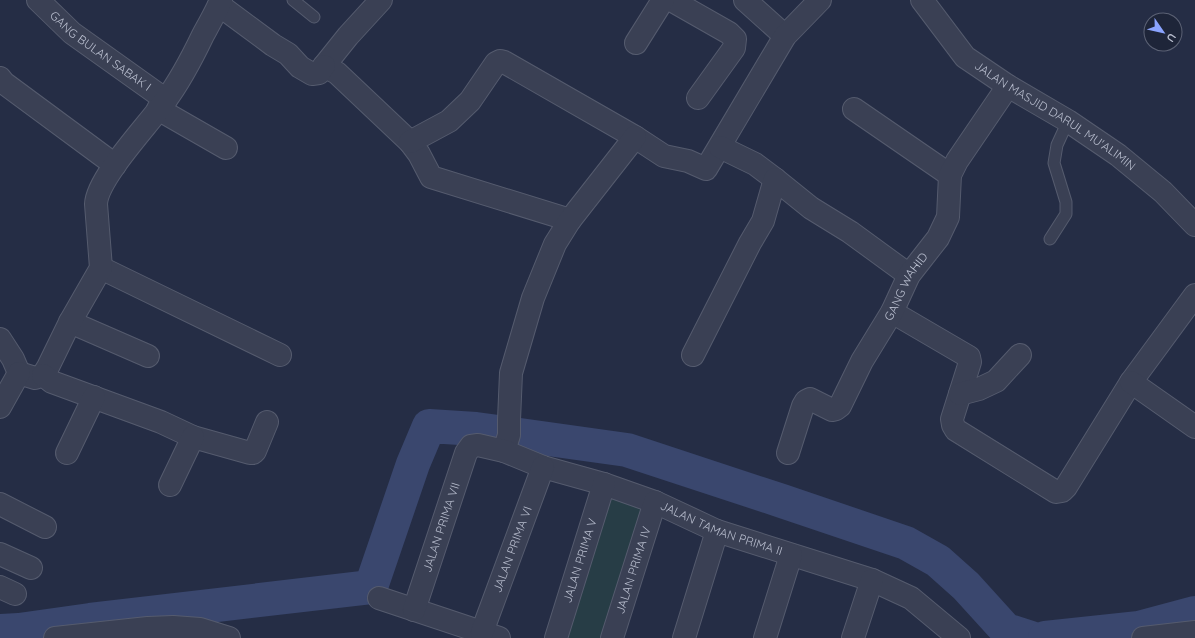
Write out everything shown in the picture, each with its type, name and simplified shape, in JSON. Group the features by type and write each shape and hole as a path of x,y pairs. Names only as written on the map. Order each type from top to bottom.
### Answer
{"street":[{"name":"GANG BULAN SABAK I","path":"38,0 72,34 162,105 226,148"},
{"path":"19,374 35,378 43,375 48,367 70,322 101,268 96,197 115,165 162,105 193,55 220,3 273,45 288,54 300,67 312,74 319,73 348,36 381,0"},
{"path":"636,43 663,0"},
{"path":"671,0 729,33 734,39 734,48 698,98"},
{"path":"745,0 786,36"},
{"path":"410,142 449,121 470,101 496,63 500,61 635,137 664,156 688,161 706,169 786,36 820,0"},
{"name":"JALAN MASJID DARUL MU'ALIMIN","path":"922,0 965,57 1008,86 1068,121 1118,155 1163,192 1195,225"},
{"path":"324,66 337,73 410,142 419,154 431,177 570,220"},
{"path":"1,83 115,165"},
{"name":"GANG WAHID","path":"788,453 806,401 810,399 832,410 840,406 862,361 892,312 909,275 938,238 948,217 950,175 957,161 1008,86"},
{"path":"854,109 950,175"},
{"path":"507,435 511,373 533,298 555,244 570,220 635,137"},
{"path":"720,147 755,164 811,208 850,232 909,275"},
{"path":"693,355 750,243 763,221 775,179"},
{"path":"101,268 280,355"},
{"path":"892,312 969,356 970,362 952,418 953,425 956,430 1056,492 1062,491 1066,487 1131,382 1195,295"},
{"path":"70,322 148,356"},
{"path":"0,339 13,359 19,374"},
{"path":"960,394 979,389 996,381 1020,355"},
{"path":"0,407 19,374"},
{"path":"43,375 52,382 161,422 192,436 250,453 253,453 257,446 267,422"},
{"path":"1131,382 1195,427"},
{"path":"67,453 94,397"},
{"name":"JALAN TAMAN PRIMA II","path":"471,446 507,435 543,467 604,484 655,502 717,531 872,580 911,598 936,630 959,638"},
{"path":"170,485 192,436"},
{"name":"JALAN PRIMA VII","path":"414,610 466,453 471,446"},
{"name":"JALAN PRIMA VI","path":"490,635 543,467"},
{"name":"JALAN PRIMA V","path":"556,638 604,484"},
{"name":"JALAN PRIMA IV","path":"612,638 655,502"},
{"path":"0,504 45,527"},
{"path":"684,638 717,531"},
{"path":"0,554 31,568"},
{"path":"765,638 791,555"},
{"path":"854,638 872,580"},
{"path":"379,598 490,635"},
{"path":"55,638 148,628 173,627 200,629 229,638"},
{"path":"1143,638 1195,632"}],"lane":[{"path":"293,0 314,17"},
{"path":"1050,239 1066,214 1066,202 1054,162 1057,145 1068,121"}],"shaded area":[{"path":"609,490 648,505 607,638 561,638"}],"waterway":[{"path":"0,631 19,630 90,620 371,587 413,464 429,426 476,429 627,450 906,543 938,561 966,586 1006,630 1031,638"},
{"path":"1045,638 1139,628 1195,613"}]}
